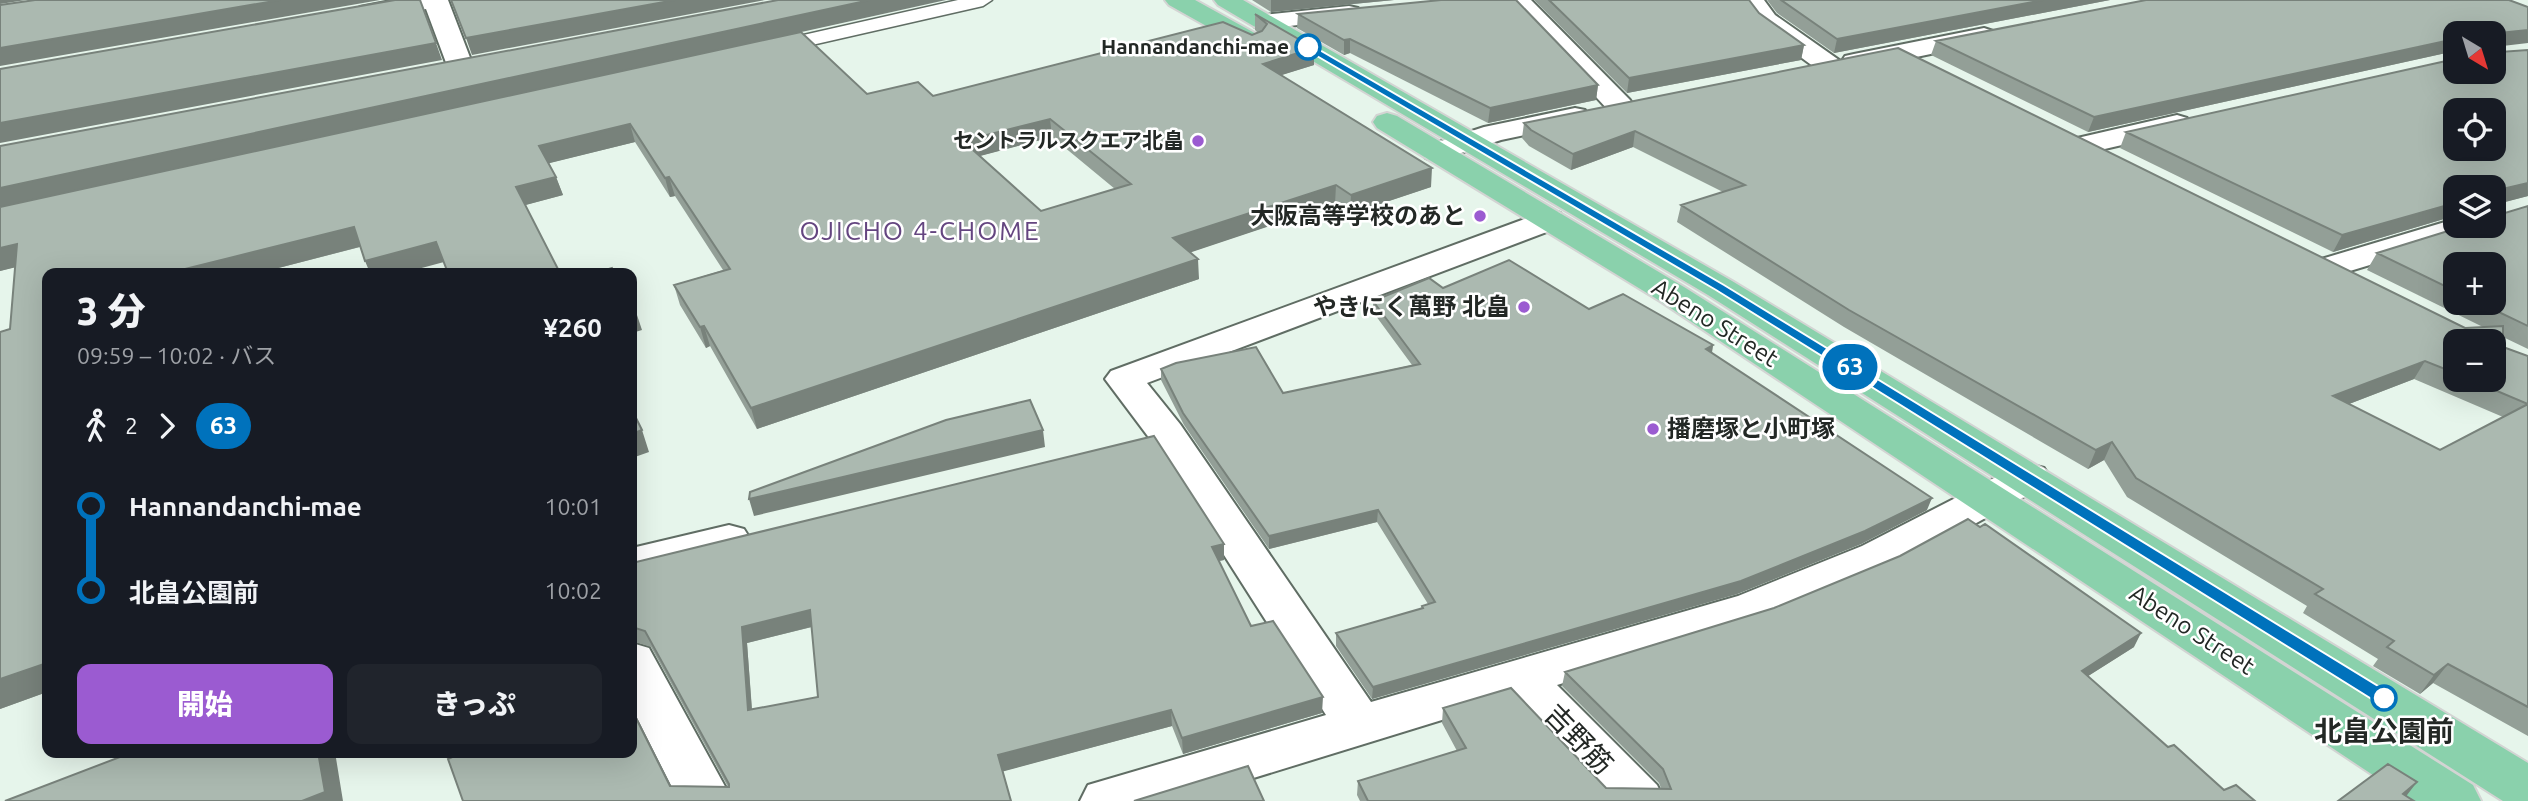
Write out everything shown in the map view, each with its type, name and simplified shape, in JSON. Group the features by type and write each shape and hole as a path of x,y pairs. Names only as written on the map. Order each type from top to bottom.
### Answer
{"main road":[{"name":"Abeno Street","path":"1177,0 1294,66 1453,146 1720,288 2029,477 2528,790"},
{"name":"Abeno Street","path":"1226,0 1453,146 1549,220 1672,294 1975,506 2454,801"}],"street":[{"path":"340,17 435,0 461,68"},
{"path":"741,55 983,0"},
{"path":"1518,0 1620,106"},
{"path":"1752,0 1766,20 1830,66"},
{"path":"1264,22 1368,11"},
{"path":"1790,74 2004,32"},
{"path":"1900,53 1937,71"},
{"path":"433,73 488,62"},
{"path":"1453,146 1646,101"},
{"path":"2120,164 2071,139 2204,117"},
{"path":"1360,727 1167,433 1124,379 1549,220"},
{"path":"2367,286 2318,261 2443,231"},
{"path":"1126,443 1167,433"},
{"path":"1107,801 1753,608 1878,556 2029,477"},
{"path":"637,563 765,531"},
{"path":"637,670 706,801"},
{"name":"吉野筋","path":"1520,678 1638,801"}],"building":[{"path":"35,0 280,0 0,48 0,5"},
{"path":"395,0 420,0 436,43 0,123 0,69"},
{"path":"451,0 675,0 466,38"},
{"path":"778,0 870,0 0,188 0,146"},
{"path":"1441,0 1516,0 1598,85 1490,108 1350,39 1344,40 1298,14"},
{"path":"1549,0 1749,0 1759,13 1804,45 1629,78"},
{"path":"1781,0 2043,0 1837,39"},
{"path":"2146,0 2509,0 2528,7 2528,30 2506,32 2506,21 2443,21 2443,42 2094,117 1936,41"},
{"path":"1255,14 1314,48 1263,64 1432,168 1351,195 1336,185 1173,238 1198,259 751,408 704,326 700,327 674,285 730,269 630,124 539,146 556,177 516,187 557,268 446,268 436,242 365,261 354,227 189,268 42,268 42,665 0,679 0,332 10,329 17,244 0,248 0,207 801,32 867,94 918,82 933,96 1223,22 1252,35 1262,31 1267,24","holes":["1050,119 1131,184 1041,211 963,141"]},
{"path":"1898,48 2465,328 2503,326 2503,329 2443,329 2443,368 2425,361 2333,396 2440,450 2528,404 2528,707 2448,664 2434,675 2387,647 2394,641 2315,594 2323,589 2136,478 2112,442 2096,450 1849,310 1681,205 1745,185 1635,131 1573,154 1531,130 1524,123"},
{"path":"2528,50 2528,183 2506,188 2506,175 2443,175 2443,206 2342,235 2126,132 2443,62 2443,84 2506,84 2506,52"},
{"path":"2528,206 2528,326 2505,315 2506,252 2443,252 2443,285 2377,253 2443,233 2443,238 2506,238 2506,213"},
{"path":"1509,260 1589,309 1623,294 1713,345 1706,349 1932,498 1865,531 1741,581 1373,687 1336,633 1423,608 1422,606 1435,602 1378,510 1269,536 1183,413 1161,369 1176,363 1256,347 1283,393 1420,364 1373,301 1429,278 1443,288"},
{"path":"2506,348 2528,356 2528,404 2500,392 2506,392"},
{"path":"1030,400 1043,430 749,499 750,492 946,420"},
{"path":"1154,436 1224,544 1212,547 1251,626 1273,621 1323,697 1182,738 1171,710 998,755 1011,801 463,801 448,759 637,758 637,720 670,786 729,787 645,631 637,629 637,562","holes":["810,610 818,697 748,710 742,627"]},
{"path":"1968,519 1980,527 1985,524 2141,633 2082,671 2168,747 2174,745 2224,790 2236,785 2255,801 1368,801 1358,781 1466,748 1443,708 1511,688 1606,788 1671,789 1663,769 1565,672 1774,608 1900,556"},
{"path":"117,758 319,758 325,792 302,801 5,801"},
{"path":"2388,764 2417,782 2403,794 2414,801 2338,801"},
{"path":"1248,766 1264,801 1134,801"}],"bus line":[{"name":"63","path":"1308,47 1720,288 2384,698"}],"place":[{"name":"Hannandanchi-mae","path":"1308,47"},
{"name":"セントラルスクエア北畠","path":"1198,141"},
{"name":"大阪高等学校のあと","path":"1480,216"},
{"name":"やきにく萬野 北畠","path":"1524,307"},
{"name":"播磨塚と小町塚","path":"1653,429"},
{"name":"北畠公園前","path":"2384,698"}],"district":[{"name":"OJICHO 4-CHOME","path":"920,231"}]}
